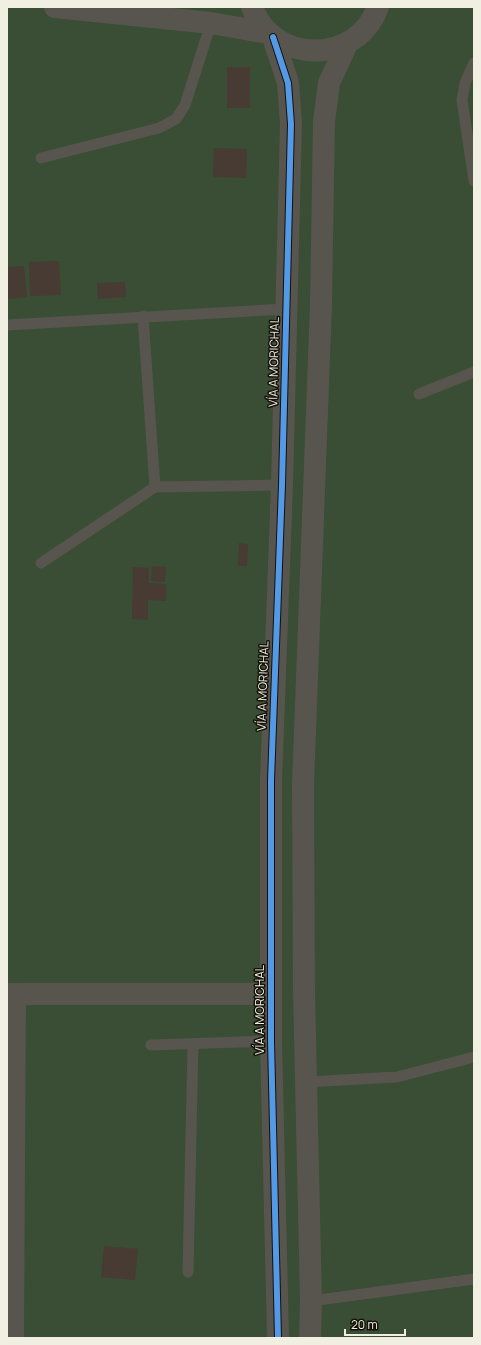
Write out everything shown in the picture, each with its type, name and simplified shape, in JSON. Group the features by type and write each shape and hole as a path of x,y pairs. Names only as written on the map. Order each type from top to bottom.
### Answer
{"street":[{"path":"55,7 211,23 271,35 296,49 322,51 347,44 363,32 375,16 378,7"},
{"path":"252,7 255,16 271,35"},
{"name":"VÍA A MORICHAL","path":"271,35 288,83 291,124 282,485 271,780 270,994 278,1338"},
{"path":"310,1338 311,1301 304,992 303,785 321,304 324,122 329,83 347,44"},
{"path":"13,1338 11,994 270,994"}],"lane":[{"path":"41,158 159,128 176,119 185,105 211,23"},
{"path":"474,63 465,83 462,96 474,181"},
{"path":"7,325 286,309"},
{"path":"143,316 155,487"},
{"path":"419,394 474,372"},
{"path":"41,563 155,487 282,485"},
{"path":"151,1045 271,1041"},
{"path":"188,1272 193,1044"},
{"path":"306,1082 397,1077 474,1057"},
{"path":"311,1301 474,1279"}],"green space":[{"path":"7,7 474,7 474,1338 7,1338"}],"building":[{"path":"227,67 250,67 250,108 227,108"},
{"path":"214,148 247,149 246,178 213,177"},
{"path":"59,261 61,295 30,296 29,262"},
{"path":"24,266 27,297 7,299 7,267"},
{"path":"125,282 126,297 98,299 97,283"},
{"path":"239,543 248,544 247,566 238,566"},
{"path":"152,566 166,567 165,582 151,581"},
{"path":"133,567 149,568 149,583 166,584 166,601 148,600 148,620 132,619"},
{"path":"104,1246 138,1249 135,1280 101,1277"}],"cycle path":[{"path":"273,37 288,83 291,124 282,485 271,780 271,1041 278,1338"}]}
